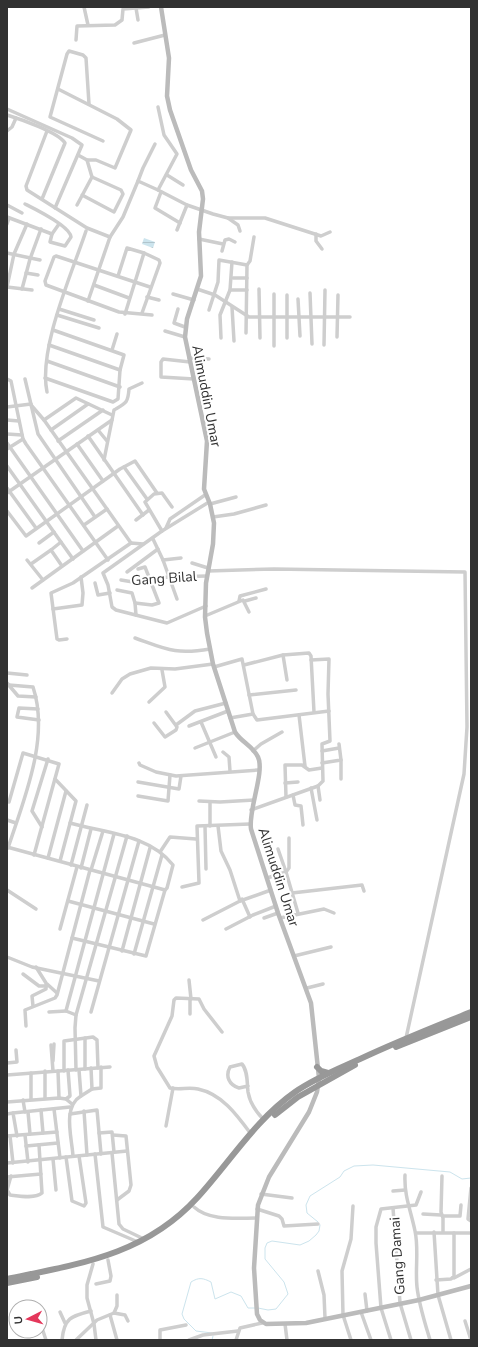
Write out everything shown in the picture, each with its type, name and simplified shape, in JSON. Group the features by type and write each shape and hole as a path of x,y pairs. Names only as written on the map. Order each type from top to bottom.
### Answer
{"highway":[{"path":"16,1279 108,1260 126,1254 153,1240 179,1221 194,1207 250,1134 264,1120 296,1095 328,1073 406,1038 471,1012"},
{"path":"318,1081 471,1017"},
{"path":"317,1067 321,1071 328,1073"},
{"path":"8,1281 103,1258 145,1240 182,1213 227,1164 296,1095"}],"street":[{"path":"84,7 88,25"},
{"path":"76,40 77,26 118,24 122,20 123,8 149,7"},
{"name":"Alimuddin Umar","path":"161,7 169,58 167,96 170,110 191,170 202,191 199,239 202,267 194,300 185,327 184,337 207,442 204,481 205,495 213,517 214,535 208,571 205,616 214,665 235,732 253,751 259,761 250,824 254,844 278,913 307,988 312,1007 318,1081"},
{"path":"138,20 139,8"},
{"path":"134,43 165,35"},
{"path":"89,104 86,61 83,55 68,52 50,117 103,141"},
{"path":"58,89 117,119 131,130 115,168 96,160 87,160 78,155"},
{"path":"158,107 164,135 177,154 160,191 155,208 180,223"},
{"path":"7,110 33,120 81,143 82,147 55,208"},
{"path":"7,115 61,138 65,143 42,199"},
{"path":"7,132 12,127 16,118"},
{"path":"46,131 26,186 29,192 87,228 110,237"},
{"path":"88,301 110,237 123,217 143,168 155,144"},
{"path":"76,206 92,178 87,160"},
{"path":"167,175 183,185"},
{"path":"82,195 114,212 123,192 92,178"},
{"path":"138,181 187,205 228,218 265,218 324,236 330,232"},
{"path":"25,204 59,224 71,233 68,244 62,246 50,242 52,234 59,224"},
{"path":"7,205 22,213"},
{"path":"177,230 187,205"},
{"path":"7,224 8,217 52,234"},
{"path":"228,218 238,225 240,231"},
{"path":"27,224 14,254 7,287 32,290"},
{"path":"22,289 30,259 41,229"},
{"path":"47,392 45,378 49,345 57,315 86,231"},
{"path":"316,234 316,241 322,249"},
{"path":"246,333 247,265 250,261 254,237"},
{"path":"199,239 223,244"},
{"path":"222,251 223,244 227,239 235,242"},
{"path":"118,276 128,248 157,258 160,261 142,313"},
{"path":"7,253 40,260"},
{"path":"125,314 128,298 144,253"},
{"path":"150,287 56,256 54,257 45,283 50,287 65,291 125,314 152,314"},
{"path":"209,310 218,282 219,260 247,265"},
{"path":"220,338 220,315 233,278 232,262"},
{"path":"26,273 38,275"},
{"path":"233,278 247,278"},
{"path":"94,285 128,298"},
{"path":"197,289 215,295 226,301 246,316 274,318 350,317"},
{"path":"259,289 260,338"},
{"path":"230,290 247,290"},
{"path":"324,290 324,345"},
{"path":"310,293 312,344"},
{"path":"173,294 194,300"},
{"path":"274,294 274,346"},
{"path":"286,295 286,338"},
{"path":"337,337 338,295"},
{"path":"147,297 159,300"},
{"path":"298,299 300,336"},
{"path":"232,307 234,341"},
{"path":"59,309 94,320"},
{"path":"178,309 174,323 185,327"},
{"path":"57,315 100,328"},
{"path":"45,378 113,402 118,399 120,370 124,355 53,330"},
{"path":"165,331 184,337"},
{"path":"112,350 117,334"},
{"path":"49,345 120,370"},
{"path":"194,379 162,378 162,360 209,359"},
{"path":"47,361 120,387"},
{"path":"25,379 38,434 95,517"},
{"path":"7,380 10,381 17,407 22,437 42,468 108,560"},
{"path":"104,460 112,418 116,408 125,403 128,399 130,388 142,383"},
{"path":"44,420 73,398 78,398 102,410 112,418"},
{"path":"51,430 88,404"},
{"path":"7,407 31,405"},
{"path":"31,405 44,420 131,543"},
{"path":"58,441 102,410"},
{"path":"36,528 8,491 31,477 98,430 112,418"},
{"path":"7,420 19,421"},
{"path":"98,430 107,441"},
{"path":"7,434 22,437"},
{"path":"88,436 143,515"},
{"path":"9,448 22,437"},
{"path":"7,443 9,448 83,551"},
{"path":"77,444 103,481"},
{"path":"7,511 25,536 113,474 136,461 157,493"},
{"path":"7,466 73,558"},
{"path":"124,467 147,498"},
{"path":"162,531 145,502 147,498 157,493 164,494 172,507"},
{"path":"166,529 170,519 205,495"},
{"path":"206,606 167,623 113,609 110,593 103,572 153,539 162,531 209,503 236,497"},
{"path":"213,517 234,514 266,505"},
{"path":"84,525 107,509"},
{"path":"136,520 149,510"},
{"path":"32,588 118,526"},
{"path":"39,543 54,532"},
{"path":"153,539 164,560 168,577 177,599"},
{"path":"31,564 61,542"},
{"path":"67,640 59,640 57,638 51,593 61,590 108,560 131,543 144,544"},
{"path":"127,572 158,549"},
{"path":"50,550 62,566"},
{"path":"164,560 181,558"},
{"path":"27,560 43,580"},
{"path":"192,563 208,571"},
{"path":"135,603 152,605 159,604 144,567 138,569"},
{"name":"Gang Bilal","path":"121,580 133,582 208,571 274,569 465,572 467,727 464,774 406,1038"},
{"path":"53,610 82,605 83,593 81,577"},
{"path":"95,583 98,595 110,593"},
{"path":"240,602 240,596 266,589"},
{"path":"117,590 132,593 136,615"},
{"path":"205,616 240,602 256,598"},
{"path":"245,601 249,612"},
{"path":"135,638 173,651 190,652 210,649"},
{"path":"244,664 283,655 311,654 314,712"},
{"path":"283,655 287,680"},
{"path":"112,693 115,687 126,675 151,668 162,670 214,665 240,658 244,664 253,714 257,720 329,710"},
{"path":"252,810 318,786 323,781 322,744 330,741 328,681 329,660 311,660"},
{"path":"149,702 165,687 162,670"},
{"path":"7,674 27,675"},
{"path":"8,684 33,687 39,720 36,756 7,848 165,890"},
{"path":"8,684 18,696 36,697"},
{"path":"249,695 296,690"},
{"path":"176,725 198,710 226,703"},
{"path":"38,708 19,708 17,717 39,720"},
{"path":"189,726 228,711"},
{"path":"154,723 166,737 176,730 176,725 166,712"},
{"path":"230,718 253,714"},
{"path":"299,715 305,766"},
{"path":"201,722 216,757"},
{"path":"195,748 235,732"},
{"path":"253,751 261,744 282,732"},
{"path":"322,750 339,746 341,779"},
{"path":"223,752 229,757 230,771"},
{"path":"7,808 22,753 48,759 59,764 34,855"},
{"path":"42,827 38,824 32,811 48,759"},
{"path":"322,763 341,760"},
{"path":"139,762 140,765 156,772 181,776 258,770"},
{"path":"286,797 285,765 305,766 310,770 322,768"},
{"path":"138,796 168,801 170,775"},
{"path":"138,782 179,789 181,776"},
{"path":"56,778 76,801 60,861"},
{"path":"285,783 298,782"},
{"path":"318,786 320,800"},
{"path":"311,788 318,820"},
{"path":"48,858 66,791"},
{"path":"293,795 295,805 301,806 303,825"},
{"path":"198,801 210,802 254,800"},
{"path":"210,802 210,826"},
{"path":"71,865 87,805"},
{"path":"7,820 16,823"},
{"path":"70,823 127,836 139,841 161,853 173,866 154,924 146,956 72,938"},
{"path":"182,887 199,883 196,827 250,824"},
{"path":"205,826 206,869"},
{"path":"218,826 221,851 241,900 250,917"},
{"path":"60,929 91,829"},
{"path":"26,1026 25,1011 33,1006 55,998 57,993 102,831"},
{"path":"66,1011 114,834"},
{"path":"81,1096 75,1040 76,1014 127,836"},
{"path":"134,954 154,886 161,853 170,838 196,839"},
{"path":"267,878 286,872 289,868 289,838"},
{"path":"91,1012 139,841"},
{"path":"122,951 150,848"},
{"path":"278,849 298,913"},
{"path":"292,893 362,885 364,891"},
{"path":"7,890 36,909"},
{"path":"203,920 241,900 271,890"},
{"path":"68,901 154,924"},
{"path":"226,929 276,906"},
{"path":"280,918 298,913 324,909 334,913"},
{"path":"264,918 278,913"},
{"path":"294,956 331,947"},
{"path":"7,957 26,965 99,981"},
{"path":"36,967 46,986"},
{"path":"23,974 39,986 41,991"},
{"path":"189,980 191,999 190,1014"},
{"path":"307,988 323,984"},
{"path":"39,986 46,986 57,993"},
{"path":"33,1006 32,996 46,986"},
{"path":"222,1032 199,1000 176,998 174,1000 172,1016 154,1056 157,1067 169,1086 173,1088 196,1088 216,1097 233,1110 250,1134"},
{"path":"49,1012 66,1011 76,1014"},
{"path":"85,1038 86,1069"},
{"path":"7,1114 54,1109 71,1105 76,1099 92,1089 102,1087 96,1038 85,1038 63,1042 68,1098 71,1105 70,1114 74,1156"},
{"path":"52,1044 54,1060 52,1062 52,1071"},
{"path":"7,1063 16,1062 16,1050"},
{"path":"248,1086 239,1088 231,1084 228,1079 228,1071 230,1067 244,1066 254,1108 264,1120"},
{"path":"7,1075 110,1067"},
{"path":"91,1068 92,1089"},
{"path":"44,1071 45,1098"},
{"path":"58,1071 59,1098"},
{"path":"31,1073 31,1099"},
{"path":"262,1323 256,1310 254,1275 257,1209 261,1194 269,1177 309,1112 313,1103 318,1081"},
{"path":"166,1126 173,1088"},
{"path":"7,1102 45,1098 76,1099"},
{"path":"23,1100 30,1134"},
{"path":"54,1109 60,1158"},
{"path":"41,1110 43,1133"},
{"path":"70,1114 97,1110 101,1154"},
{"path":"84,1111 87,1155"},
{"path":"13,1113 17,1136"},
{"path":"13,1163 8,1136 56,1132"},
{"path":"99,1133 112,1132 113,1136 117,1200 121,1227 145,1240"},
{"path":"25,1135 28,1162"},
{"path":"113,1136 126,1135 131,1185 129,1191 117,1200"},
{"path":"26,1146 58,1143"},
{"path":"39,1145 41,1174 42,1193 40,1195 29,1196 10,1195 8,1190 9,1176 41,1174"},
{"path":"7,1163 40,1161 127,1151"},
{"path":"95,1154 103,1227 139,1243"},
{"path":"66,1157 72,1201 84,1206 86,1203 79,1156"},
{"path":"53,1159 56,1190"},
{"path":"405,1175 405,1190 408,1207 416,1233 417,1287 430,1340"},
{"path":"442,1176 443,1232"},
{"path":"471,1188 468,1219 471,1221"},
{"path":"393,1191 405,1190"},
{"path":"391,1340 381,1308 375,1232 381,1209 408,1207 417,1204 420,1192"},
{"path":"261,1194 292,1198"},
{"path":"423,1214 460,1216 461,1205"},
{"path":"351,1340 343,1315 342,1271 351,1239 354,1206"},
{"path":"194,1207 208,1216 256,1218"},
{"name":"Gang Damai","path":"393,1208 400,1303 411,1340"},
{"path":"257,1209 279,1216 282,1219 284,1226 318,1224"},
{"path":"434,1232 438,1295 451,1340"},
{"path":"416,1233 471,1233"},
{"path":"454,1233 454,1278"},
{"path":"96,1284 110,1281 111,1276 108,1260"},
{"path":"93,1264 86,1291 94,1324 96,1340"},
{"path":"436,1280 454,1278 471,1269"},
{"path":"318,1271 324,1295 325,1318"},
{"path":"189,1340 203,1334 238,1331 244,1327 262,1323 306,1323 419,1300 471,1286"},
{"path":"365,1294 367,1311"},
{"path":"117,1295 117,1306 112,1314 117,1340"},
{"path":"65,1323 72,1316 91,1311"},
{"path":"60,1312 65,1323 62,1340"},
{"path":"361,1312 371,1340"},
{"path":"76,1340 102,1317 112,1314 126,1315 128,1321"},
{"path":"465,1321 471,1340"},
{"path":"285,1324 287,1340"},
{"path":"160,1340 160,1330 186,1325"},
{"path":"236,1340 238,1331"}],"water":[{"path":"144,238 155,242 153,248 142,244"}],"waterway":[{"path":"318,1222 307,1213 306,1205 310,1196 340,1177 344,1171 354,1166 373,1165 450,1172 462,1179 471,1178"},
{"path":"258,1308 268,1310 276,1309 288,1294 284,1282 265,1259 265,1248 267,1243 272,1241 300,1245 309,1241 316,1235 319,1231 320,1225"},
{"path":"212,1333 196,1331 184,1319 182,1314 191,1282 196,1279 211,1282 215,1299 231,1292 241,1296 248,1308 255,1308"},
{"path":"212,1340 213,1336"}]}
